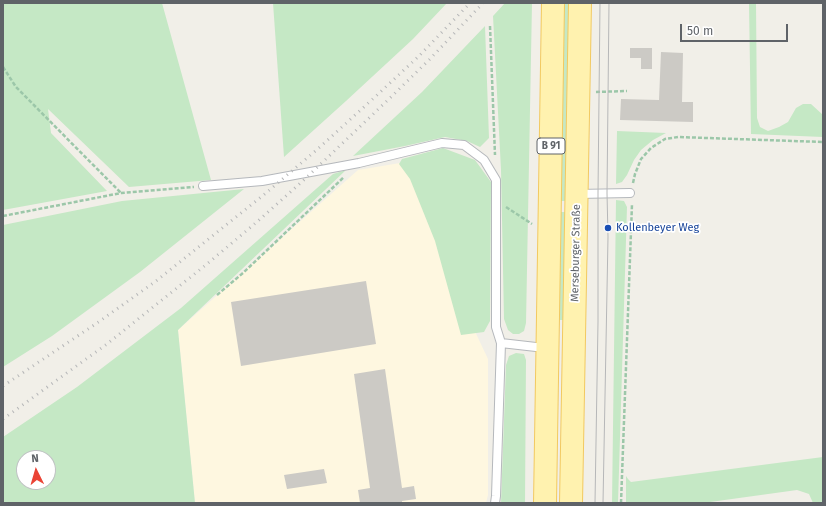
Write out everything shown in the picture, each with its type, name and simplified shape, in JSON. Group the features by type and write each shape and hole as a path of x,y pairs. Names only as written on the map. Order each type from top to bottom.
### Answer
{"main road":[{"name":"B 91","path":"545,503 553,3"},
{"name":"Merseburger Straße","path":"570,503 580,3"}],"lane":[{"path":"203,186 262,181 359,163 442,144 464,145 484,160 496,180 496,327 501,343 495,503"},
{"path":"577,194 630,193"},
{"path":"501,343 548,347"}],"path":[{"path":"490,26 496,180"},
{"path":"3,66 16,87 121,193"},
{"path":"593,92 627,91"},
{"path":"621,503 632,204 630,193 641,159 651,148 665,139 678,137 823,142"},
{"path":"217,295 243,273 359,163"},
{"path":"3,216 121,193 203,186"},
{"path":"496,201 536,227"}],"shaded area":[{"path":"406,162 471,323 488,359 488,495 486,503 195,503 178,330 358,170"}],"green space":[{"path":"3,3 162,3 211,180 129,187 48,109 51,133 107,191 3,210"},
{"path":"273,3 447,3 413,39 284,157"},
{"path":"505,3 532,3 526,323 524,331 519,334 513,334 508,330 504,319 501,170 493,16"},
{"path":"560,3 571,3 568,201 557,201"},
{"path":"749,3 756,3 757,118 760,127 768,131 779,127 788,122 796,108 803,104 811,104 823,115 823,137 751,134"},
{"path":"485,26 489,138 480,147 467,141 445,137 353,156 422,92"},
{"path":"617,131 666,133 653,140 641,150 622,182 616,184"},
{"path":"443,148 475,160 491,182 490,321 484,332 461,335 435,241 410,179 399,164 402,159"},
{"path":"346,170 178,330 195,503 3,503 3,437 77,387 181,308 333,174"},
{"path":"244,189 140,272 52,336 3,367 3,225 122,201"},
{"path":"616,200 624,201 627,207 618,503 612,503"},
{"path":"557,212 568,212 564,320 556,320"},
{"path":"516,353 524,354 526,360 525,503 501,503 506,365 509,356"},
{"path":"823,457 823,503 813,503 809,494 797,490 703,503 626,503 626,476 631,482"}],"building":[{"path":"630,48 652,48 652,69 641,69 641,58 630,58"},
{"path":"661,52 683,53 682,102 693,102 693,122 620,120 621,99 659,100"},
{"path":"366,281 376,344 241,366 231,302"},
{"path":"385,369 402,488 414,486 416,499 402,501 402,503 360,503 358,490 370,488 354,374"},
{"path":"324,469 327,483 287,489 284,475"}],"tram line":[{"path":"595,503 600,3"},
{"path":"603,503 608,237 609,3"}],"railway":[{"path":"3,386 100,321 156,281 266,193 320,147 419,56 470,3"},
{"path":"3,419 107,344 258,221 306,178 390,98 430,59 483,3"}],"place":[{"name":"Kollenbeyer Weg","path":"608,228"}]}
